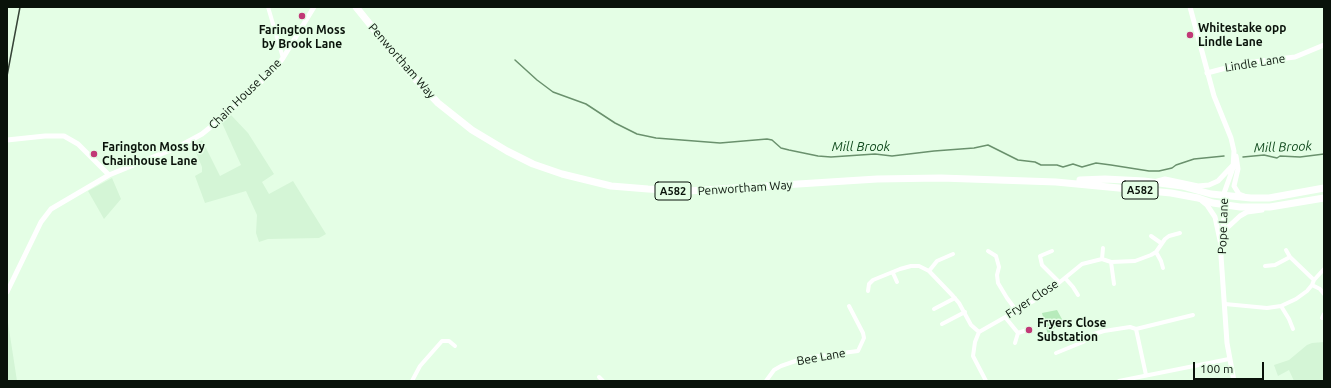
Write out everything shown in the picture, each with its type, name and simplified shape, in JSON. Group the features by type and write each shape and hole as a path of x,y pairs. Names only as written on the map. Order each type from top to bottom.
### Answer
{"highway":[{"name":"Penwortham Way","path":"356,7 406,69 438,103 472,130 507,151 533,164 562,174 611,186 648,190 688,191 884,179 941,178 1056,182 1170,193 1198,198 1223,205"},
{"name":"Penwortham Way","path":"1056,182 1105,179 1153,182 1182,186 1223,196"},
{"name":"A582","path":"1223,196 1251,198 1275,197 1324,188"},
{"name":"A582","path":"1223,205 1245,207 1270,206 1324,198"}],"street":[{"path":"268,7 283,58"},
{"name":"Chain House Lane","path":"7,292 41,222 51,209 109,175 178,148 202,134 223,117 274,70 314,7"},
{"name":"Pope Lane","path":"1190,7 1214,96 1231,138 1234,151 1234,163 1223,196 1222,248 1225,324 1234,381"},
{"name":"Lindle Lane","path":"1207,72 1245,63 1295,57 1324,45"},
{"path":"7,140 45,136 64,136 78,144 109,175"},
{"path":"1234,151 1237,157 1238,165 1238,172 1234,186 1239,194 1251,198"},
{"path":"1153,182 1164,179 1198,186 1209,185 1222,177 1234,163"},
{"path":"1198,198 1207,205 1215,217 1222,248"},
{"path":"1223,238 1227,228 1247,212 1290,207 1309,200"},
{"path":"1103,248 1102,259 1111,262 1135,261 1156,252 1161,243 1169,236 1180,233"},
{"path":"1151,236 1161,243"},
{"path":"1286,250 1290,257 1314,280"},
{"path":"1052,251 1040,256 1042,265 1059,282"},
{"path":"988,252 996,256 999,267 997,275 998,283 1016,310"},
{"path":"1156,252 1162,268"},
{"path":"929,271 937,261 953,254"},
{"path":"1265,266 1275,265 1290,257"},
{"name":"Fryer Close","path":"979,332 1044,295 1082,264 1102,259"},
{"path":"1111,262 1114,284"},
{"path":"868,291 869,284 873,280 894,273 900,269 911,266 919,266 929,271 955,298 965,312 971,325 979,332 975,342 973,356 986,381"},
{"path":"1225,304 1266,308 1281,306 1296,299 1312,286 1314,280 1324,269"},
{"path":"894,273 897,282"},
{"path":"1065,278 1078,295"},
{"path":"1312,286 1320,289 1324,294"},
{"path":"934,309 955,298"},
{"name":"Bee Lane","path":"766,381 774,370 780,366 804,358 858,351 864,338 863,333 849,306"},
{"path":"1281,306 1293,329"},
{"path":"942,324 965,312"},
{"path":"1056,353 1099,333 1130,327 1136,329 1193,315"},
{"path":"1005,317 1018,333"},
{"path":"1136,329 1146,375"},
{"path":"1018,333 1024,331"},
{"path":"1015,343 1018,333"},
{"path":"412,381 420,366 442,341 449,341 455,346"},
{"path":"1119,381 1230,359"},
{"path":"599,377 603,381"}],"shaded area":[{"path":"231,115 248,133 274,174 262,182 269,194 293,181 326,234 319,238 268,239 259,242 256,233 257,215 246,191 205,203 195,176 202,172 202,167 193,145 202,140 220,176 241,165 222,123"},
{"path":"112,178 121,199 104,219 88,191"},
{"path":"1057,310 1063,321 1050,332 1053,341 1050,342 1042,313"},
{"path":"7,316 17,381 7,381"},
{"path":"1324,342 1324,381 1294,381 1289,370 1278,376 1274,365 1289,360 1307,345"}],"waterway":[{"name":"Mill Brook","path":"515,60 553,92 586,104 615,123 637,134 656,138 720,143 767,139 772,140 781,148 818,156 831,157 875,154 892,156 974,148 988,145 1018,160 1035,162 1041,165 1057,165 1063,167 1073,164 1082,167 1096,163 1149,171 1159,171 1172,168 1176,165 1194,159 1224,156"},
{"name":"Mill Brook","path":"1243,157 1264,155 1277,158 1280,156 1300,157 1324,154"}],"railway":[{"path":"7,76 20,7"}],"place":[{"name":"Farington Moss by Brook Lane","path":"302,16"},
{"name":"Whitestake opp Lindle Lane","path":"1190,35"},
{"name":"Farington Moss by Chainhouse Lane","path":"94,154"},
{"name":"Fryers Close Substation","path":"1029,330"}]}
